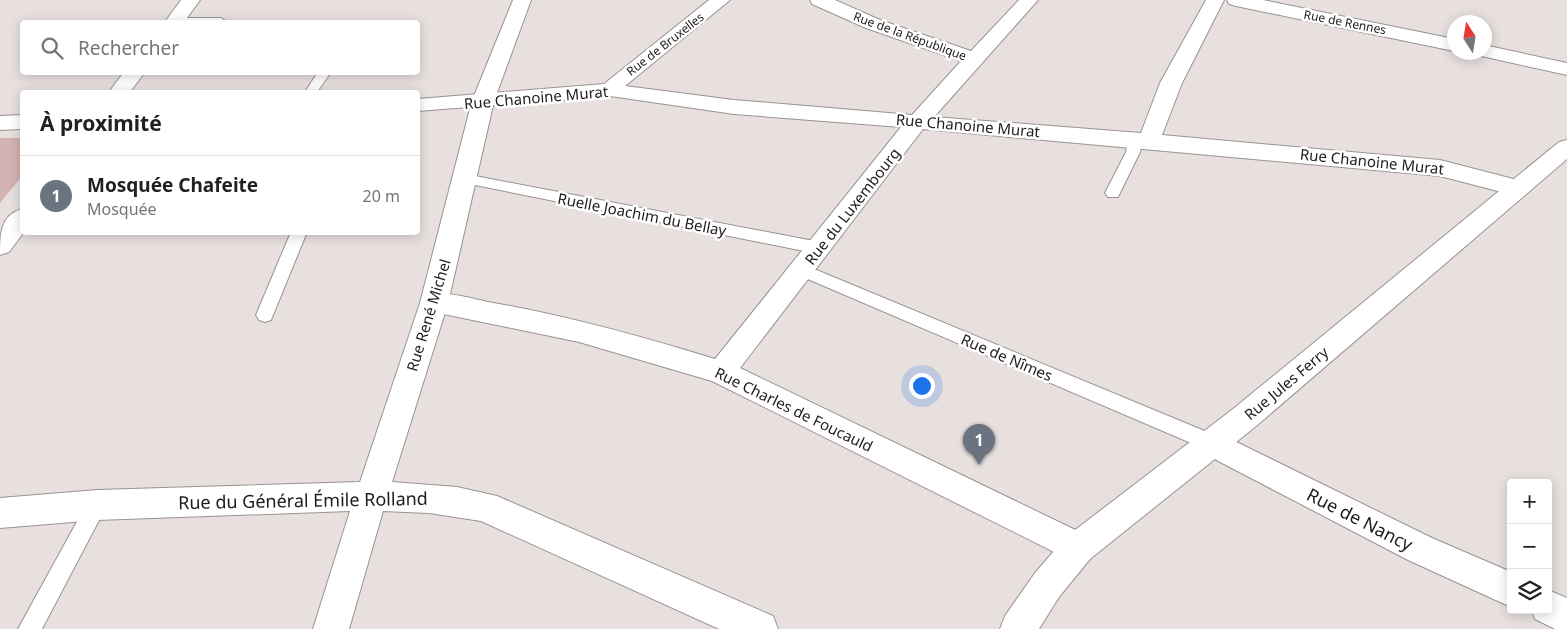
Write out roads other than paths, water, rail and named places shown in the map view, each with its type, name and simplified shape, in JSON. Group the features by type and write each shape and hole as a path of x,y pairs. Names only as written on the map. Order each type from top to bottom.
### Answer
{"street":[{"path":"176,20 191,0"},
{"name":"Rue René Michel","path":"331,629 434,303 466,179 483,101 522,0"},
{"name":"Rue de Bruxelles","path":"610,90 618,81 720,0"},
{"name":"Rue de la République","path":"819,0 873,24 974,59"},
{"name":"Rue du Luxembourg","path":"721,372 918,121 1029,0"},
{"path":"1142,140 1170,83 1215,0"},
{"name":"Rue de Rennes","path":"1236,0 1447,44"},
{"path":"1492,53 1567,69"},
{"path":"120,90 132,75"},
{"name":"Rue Chanoine Murat","path":"420,105 610,90 734,107 1142,140 1440,168 1492,179 1517,188"},
{"path":"0,123 20,122"},
{"name":"Rue Jules Ferry","path":"1018,629 1047,585 1078,548 1212,443 1567,147"},
{"path":"0,246 20,220"},
{"name":"Rue Charles de Foucauld","path":"434,303 487,310 671,357 721,372 1078,548"},
{"name":"Rue de Nancy","path":"1212,443 1420,549 1507,588"},
{"name":"Rue du Général Émile Rolland","path":"0,513 97,505 372,496 417,496 454,500 485,507 760,629"},
{"path":"1552,609 1567,616"}],"lane":[{"path":"312,90 323,75"},
{"path":"1112,194 1133,152 1142,140"},
{"name":"Ruelle Joachim du Bellay","path":"466,179 819,248"},
{"path":"265,315 297,235"},
{"name":"Rue de Nîmes","path":"802,270 1212,443"},
{"path":"30,629 97,505"}],"place":[{"name":"Mosquée Chafeite","path":"979,465"}]}
